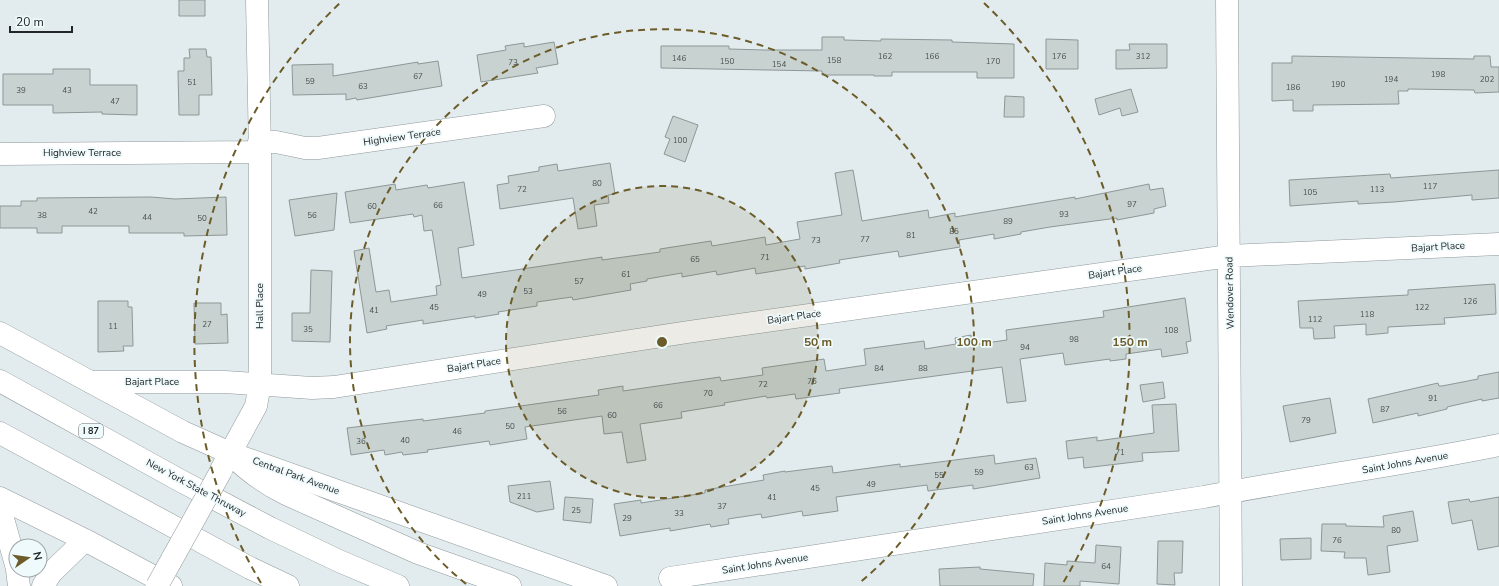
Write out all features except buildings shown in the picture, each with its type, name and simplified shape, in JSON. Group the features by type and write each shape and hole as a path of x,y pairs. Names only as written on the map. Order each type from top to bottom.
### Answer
{"main road":[{"name":"Hall Place","path":"157,586 256,406 260,384 260,147 257,0"},
{"name":"Wendover Road","path":"1227,0 1231,586"},
{"name":"Highview Terrace","path":"0,154 260,147 276,142 305,148 318,148 544,116"},
{"name":"Bajart Place","path":"91,382 212,382 312,388 334,387 688,332 1229,256 1499,244"},
{"name":"Central Park Avenue","path":"0,333 183,432 225,462 606,586"},
{"name":"New York State Thruway","path":"0,381 181,482 270,528 339,561 398,586"},
{"path":"0,433 250,568 288,586"},
{"name":"Saint Johns Avenue","path":"670,578 1231,492 1438,458 1499,445"},
{"path":"225,462 286,494 418,553 510,586"},
{"path":"0,498 85,540 171,586"},
{"path":"0,508 8,538"},
{"path":"44,586 51,573 85,540"}]}
